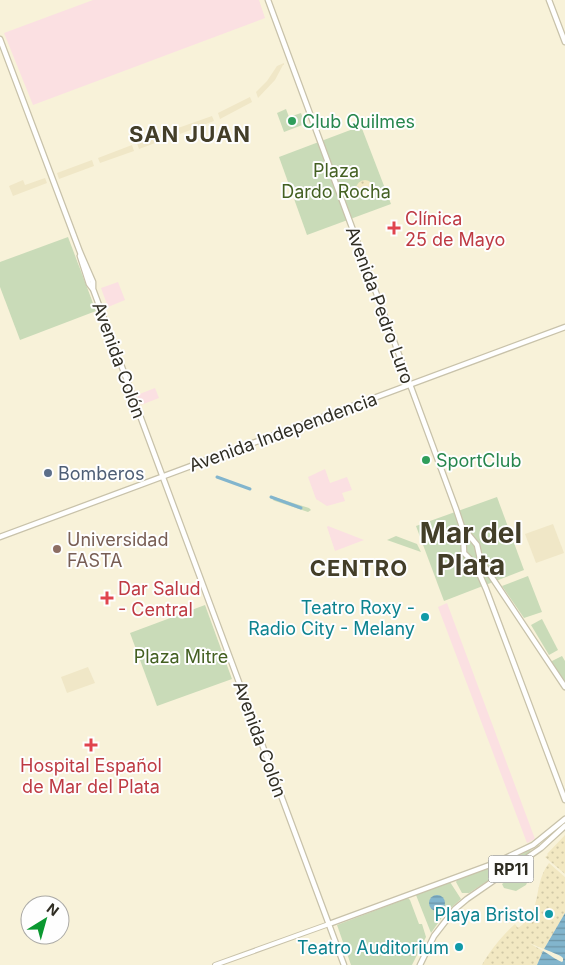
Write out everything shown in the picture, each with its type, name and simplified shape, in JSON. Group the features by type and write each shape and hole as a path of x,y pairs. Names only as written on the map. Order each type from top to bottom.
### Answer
{"main road":[{"name":"Avenida Pedro Luro","path":"268,0 462,525 463,548"},
{"path":"549,0 565,42"},
{"name":"Avenida Colón","path":"0,39 93,282 92,288"},
{"name":"Avenida Colón","path":"80,252 80,261 163,476 344,965"},
{"name":"Avenida Independencia","path":"0,537 565,327"},
{"name":"Avenida Pedro Luro","path":"462,525 476,544"},
{"path":"565,687 485,568 480,559 476,544 469,542 463,548 464,553 474,562 478,569 565,800"},
{"path":"468,556 475,556 478,550"},
{"path":"478,569 481,565 485,568"},
{"name":"RP11","path":"329,924 495,863 534,845 565,819"},
{"name":"RP11","path":"420,965 436,934 455,910 467,899 541,848 565,826"}],"street":[{"path":"215,965 329,924"}],"shaded area":[{"path":"93,0 259,0 265,18 33,105 4,33"},
{"path":"284,63 275,80 258,98 256,92 267,81 277,66"},
{"path":"250,97 252,102 220,119 218,113"},
{"path":"212,116 214,121 180,134 178,128"},
{"path":"172,131 174,136 139,149 137,143"},
{"path":"132,145 134,151 100,163 98,158"},
{"path":"92,160 94,166 59,179 57,173"},
{"path":"45,178 47,183 13,196 9,186 23,180 25,185"},
{"path":"118,282 125,300 108,307 101,288"},
{"path":"155,388 159,398 141,405 137,395"},
{"path":"325,469 330,483 347,477 352,490 342,493 345,501 327,506 316,499 308,477"},
{"path":"553,524 564,553 536,563 525,534"},
{"path":"328,526 364,540 335,551"},
{"path":"447,603 535,839 527,843 438,607"},
{"path":"88,667 95,683 67,693 61,677"}],"green space":[{"name":"Club Quilmes","path":"286,109 289,117 301,113 305,124 284,132 277,113"},
{"name":"Plaza Dardo Rocha","path":"361,126 391,204 307,235 279,157"},
{"path":"68,237 96,311 20,340 0,287 0,262"},
{"path":"274,497 311,510 308,512 275,501 273,500"},
{"path":"497,497 524,570 444,601 416,526"},
{"path":"396,536 417,544 421,552 387,540"},
{"path":"528,576 542,612 524,618 502,586"},
{"name":"Plaza Mitre","path":"205,605 232,679 157,706 130,633"},
{"path":"542,619 558,650 549,655 531,625"},
{"path":"562,656 565,661 565,683 550,662"},
{"path":"531,851 497,876 495,867"},
{"path":"526,867 525,874 531,874 526,885 516,891 504,888 502,884"},
{"path":"487,868 490,869 493,875 492,878 469,893 462,893 456,882 457,880"},
{"path":"450,882 461,899 445,913 431,933 416,895"},
{"path":"408,898 419,924 422,924 426,937 412,965 351,965 337,925"}],"sand":[{"path":"361,180 369,180 374,185 372,196 361,198 356,193 356,185"},
{"path":"565,835 565,874 545,857"},
{"name":"Playa Bristol","path":"549,863 565,877 565,913 544,949 529,943 543,951 537,965 482,965 506,933 515,924 518,928 531,914 535,906 544,871"}],"water":[{"path":"437,895 445,903 437,911 429,903"},
{"path":"565,913 565,965 537,965 543,951 563,961 563,958 557,954 544,949"}],"waterway":[{"path":"217,477 250,489"},
{"path":"271,497 301,508"}],"place":[{"name":"Club Quilmes","path":"292,121"},
{"name":"Clínica 25 de Mayo","path":"394,228"},
{"name":"SportClub","path":"426,460"},
{"name":"Bomberos","path":"48,473"},
{"name":"Universidad FASTA","path":"57,549"},
{"name":"Dar Salud - Central","path":"107,598"},
{"name":"Teatro Roxy - Radio City - Melany","path":"425,617"},
{"name":"Hospital Español de Mar del Plata","path":"91,745"},
{"name":"Playa Bristol","path":"549,914"},
{"name":"Teatro Auditorium","path":"459,947"}],"district":[{"name":"SAN JUAN","path":"190,134"},
{"name":"Mar del Plata","path":"471,549"},
{"name":"CENTRO","path":"359,568"}]}
